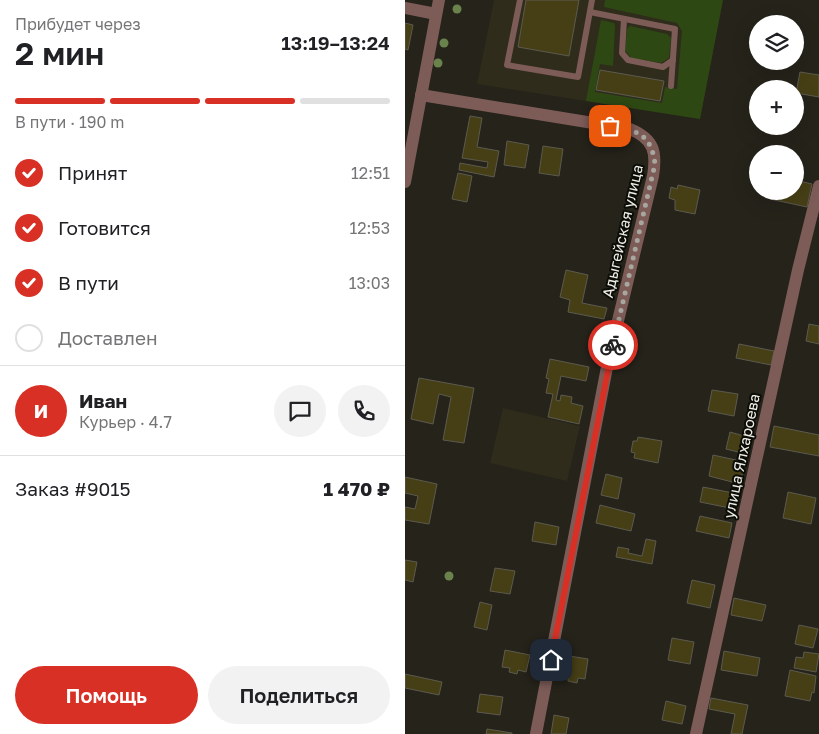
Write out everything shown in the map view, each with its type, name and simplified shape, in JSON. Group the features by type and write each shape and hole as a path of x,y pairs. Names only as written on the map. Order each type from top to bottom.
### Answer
{"street":[{"path":"405,182 439,0"},
{"path":"405,8 436,14"},
{"name":"Адыгейская улица","path":"421,95 629,130 641,134 650,143 654,154 653,176 608,362 536,734"},
{"name":"улица Ялхароева","path":"697,734 798,270 819,186"}],"lane":[{"path":"520,0 507,65 579,78 592,0"},
{"path":"590,12 675,29 671,86"},
{"path":"623,19 622,53 628,60 663,67 673,60"}],"shaded area":[{"path":"494,0 723,0 700,119 477,84"},
{"path":"503,408 580,426 567,481 490,463"}],"green space":[{"path":"605,0 723,0 700,119 586,101 601,20 614,23 615,26 613,66 600,64 595,92 662,103 665,87 677,89 682,31 677,23 604,7"},
{"path":"630,26 667,34 671,38 669,58 661,63 631,58 625,50 627,29"}],"building":[{"path":"526,0 579,0 569,56 518,47"},
{"path":"405,23 413,25 408,50 405,49"},
{"path":"600,70 664,81 660,101 596,90"},
{"path":"800,72 819,75 819,97 804,94 804,80 798,80"},
{"path":"470,116 482,118 477,147 499,151 494,177 459,170 460,163 487,168 488,162 462,158"},
{"path":"507,141 529,145 525,168 504,165"},
{"path":"543,146 563,149 559,176 539,173"},
{"path":"458,173 472,176 467,202 452,199"},
{"path":"804,182 812,184 807,207 775,200 804,200"},
{"path":"678,185 700,190 695,214 675,210 675,200 669,198 671,187 677,189"},
{"path":"566,270 588,275 582,303 607,308 604,319 568,312 570,300 560,297"},
{"path":"809,324 819,326 819,344 806,341"},
{"path":"739,344 774,351 771,365 736,358"},
{"path":"550,359 589,367 586,381 561,376 556,400 560,401 561,395 572,397 571,403 583,406 579,424 548,417 553,394 546,393 549,379 546,378"},
{"path":"419,378 474,388 464,443 443,440 451,397 439,394 433,424 411,419"},
{"path":"712,390 738,394 734,416 708,411"},
{"path":"774,426 819,435 819,456 770,447"},
{"path":"730,432 751,438 746,454 726,449"},
{"path":"638,437 662,441 658,463 634,458 635,453 631,452 633,441 637,441"},
{"path":"713,455 745,462 740,484 709,476"},
{"path":"606,474 622,478 618,499 601,495"},
{"path":"405,477 437,484 429,524 405,520 405,507 415,509 418,496 405,493"},
{"path":"703,487 733,493 730,508 700,502"},
{"path":"788,492 816,498 811,524 783,518"},
{"path":"600,505 635,514 631,531 596,523"},
{"path":"700,516 732,523 729,538 696,531"},
{"path":"535,522 559,527 556,545 532,541"},
{"path":"646,539 656,541 652,564 616,557 618,547 629,549 628,553 642,556"},
{"path":"405,560 417,562 413,582 405,580"},
{"path":"495,568 515,571 510,594 490,591"},
{"path":"692,580 715,585 710,608 687,603"},
{"path":"734,598 766,605 762,621 731,615"},
{"path":"480,602 492,605 487,630 474,627"},
{"path":"799,625 818,629 813,648 795,644"},
{"path":"672,638 694,642 690,664 668,660"},
{"path":"505,650 530,655 526,672 518,670 517,674 509,672 510,668 502,667"},
{"path":"724,651 760,658 757,676 721,670"},
{"path":"804,652 819,654 816,672 794,668 796,657 803,658"},
{"path":"563,655 588,659 585,679 578,678 577,683 568,681 568,678 560,677"},
{"path":"790,670 816,676 814,693 812,692 810,701 785,696"},
{"path":"405,674 442,682 439,695 405,688"},
{"path":"480,694 503,697 500,715 477,712"},
{"path":"711,698 748,705 742,734 731,734 735,714 709,709"},
{"path":"666,701 686,706 682,724 662,720"},
{"path":"554,715 569,718 566,734 551,734"},
{"path":"487,729 512,733 512,734 486,734"}],"way so far":[{"path":"610,126 641,134 650,143 655,164 613,345"}],"route":[{"path":"551,660 608,362 613,345"}]}
